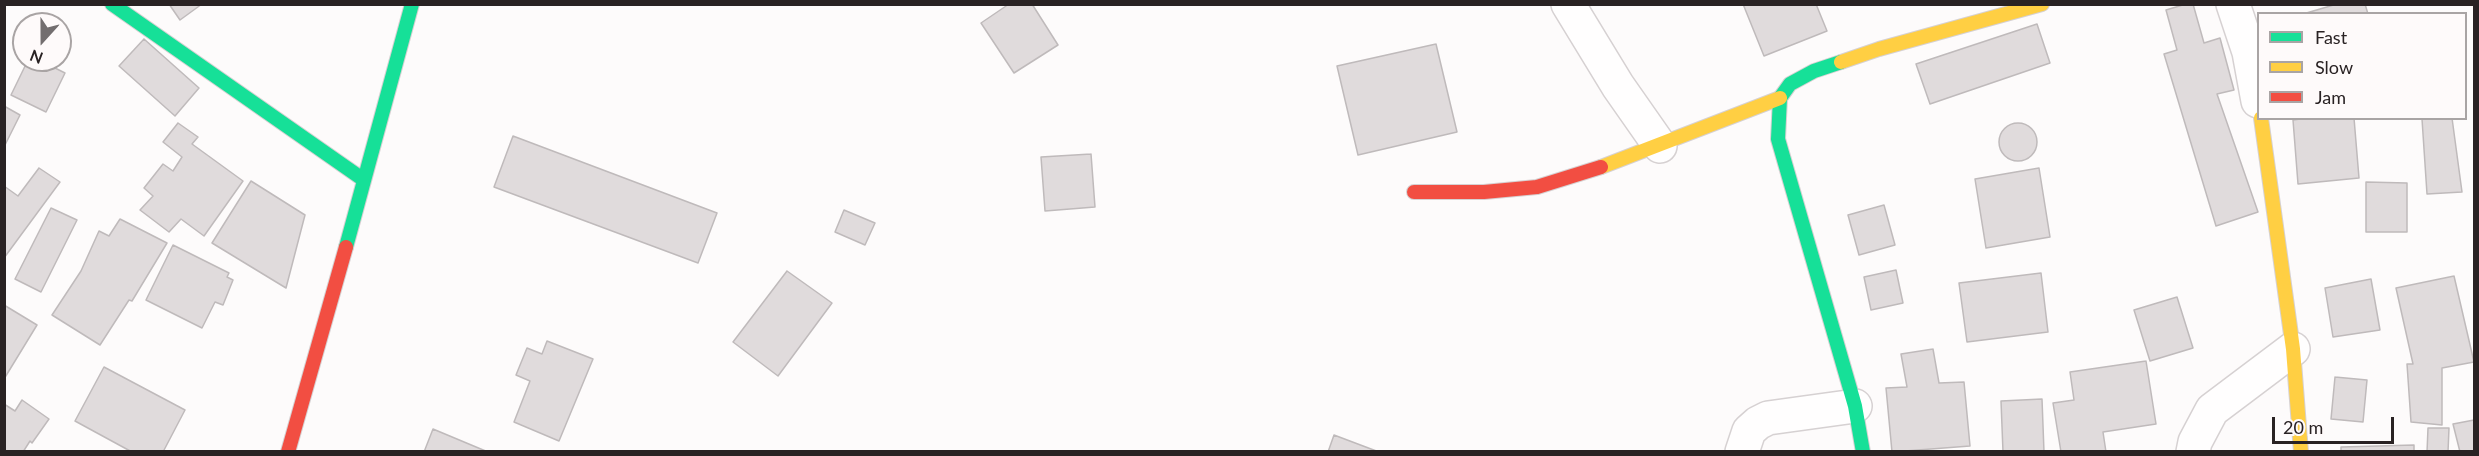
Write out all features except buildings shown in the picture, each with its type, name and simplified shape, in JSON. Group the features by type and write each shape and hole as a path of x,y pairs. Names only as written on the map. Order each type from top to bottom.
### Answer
{"street":[{"path":"112,4 364,180"},
{"path":"288,452 326,322 412,4"},
{"path":"1568,4 1618,86 1660,146"},
{"path":"1414,192 1484,192 1537,187 1579,175 1660,146 1780,98 1790,84 1814,71 1878,49 2042,4"},
{"path":"2233,4 2249,51 2257,91"},
{"path":"1780,98 1778,139 1855,406 1863,452"},
{"path":"2261,120 2293,349 2301,452"},
{"path":"2193,452 2195,442 2212,410 2293,349"},
{"path":"1742,452 1749,431 1768,418 1855,406"}],"traffic: fast":[{"path":"112,4 364,180"},
{"path":"346,247 412,4"},
{"path":"1841,62 1814,71 1790,84 1780,98 1778,139 1855,406 1863,452"}],"traffic: slow":[{"path":"1841,62 1879,49 2042,4"},
{"path":"1601,167 1780,98"},
{"path":"2261,120 2293,349 2301,452"}],"traffic: jam":[{"path":"1414,192 1484,192 1537,187 1601,167"},
{"path":"288,452 346,247"}]}
